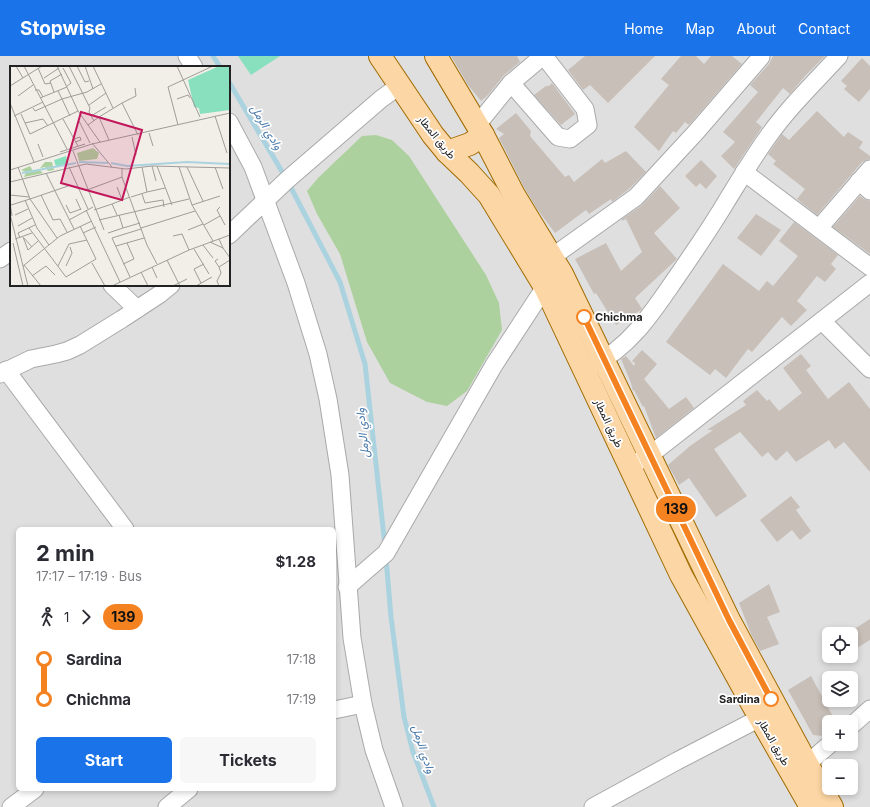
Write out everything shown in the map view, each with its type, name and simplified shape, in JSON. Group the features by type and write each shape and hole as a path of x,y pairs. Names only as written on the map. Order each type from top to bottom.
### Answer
{"main road":[{"name":"طريق المطار","path":"380,56 399,86 446,152 489,196 545,287 681,575 760,718 800,770 832,807"},
{"name":"طريق المطار","path":"436,56 480,130 514,196 557,265 650,455 800,770 811,807"},
{"path":"446,152 470,144 480,130"}],"street":[{"path":"187,56 193,66"},
{"path":"480,130 511,83 543,56 585,109 588,125 570,139 558,137 511,83"},
{"path":"583,370 604,360 627,341 643,325 706,234 744,172 781,119 839,56"},
{"path":"347,587 386,553 494,364 545,287 557,265 636,197 697,131 761,57"},
{"path":"230,234 266,200 381,98 399,86"},
{"path":"230,124 253,167 266,200 296,283 318,354 328,399 340,475 347,587 352,638 363,704 374,750 394,807"},
{"path":"744,172 870,267"},
{"path":"819,228 866,180"},
{"path":"0,259 10,252"},
{"path":"629,466 650,455 870,283"},
{"path":"113,286 137,309"},
{"path":"123,527 3,372 31,359 67,351 80,345 160,294 170,286"},
{"path":"822,321 870,369"},
{"path":"336,710 363,704"},
{"path":"858,720 870,709"},
{"path":"593,807 760,718"},
{"path":"800,770 822,751"},
{"path":"11,807 32,791"},
{"path":"167,807 187,791"},
{"path":"0,797 8,807"}],"shaded area":[{"path":"0,56 870,56 870,807 0,807"}],"green space":[{"path":"238,56 280,56 251,75"},
{"path":"376,135 392,140 409,156 486,275 499,303 502,330 467,391 447,406 427,402 390,383 367,342 340,254 317,214 307,191 318,178 362,136"}],"building":[{"path":"451,56 517,56 520,62 504,75 488,95 481,101 468,85"},
{"path":"585,56 655,56 608,103 590,85 583,90 568,70"},
{"path":"681,56 696,56 704,64 711,56 732,56 742,64 689,125 685,122 676,133 673,131 659,151 634,127 669,85 661,79"},
{"path":"773,56 825,56 790,94 783,88 756,122 762,127 734,169 721,156 735,142 723,132 758,92 750,85 769,64"},
{"path":"862,58 870,66 870,89 859,102 844,89 847,86 841,81"},
{"path":"552,83 575,114 561,125 534,95"},
{"path":"817,111 844,137 848,132 863,142 859,148 870,156 870,159 862,162 817,215 797,199 805,189 773,164 776,161 768,154 782,134 789,140"},
{"path":"516,113 531,131 530,136 565,177 569,175 574,182 602,159 605,163 626,151 646,172 629,189 612,202 611,199 589,214 586,210 555,233 537,209 525,189 499,138 504,134 496,129"},
{"path":"701,160 717,176 706,189 700,183 696,187 685,176"},
{"path":"660,186 680,208 654,233 677,259 635,298 642,309 616,325 596,293 594,294 575,259 606,243 621,271 642,252 626,219 622,221 622,219 642,205"},
{"path":"860,196 870,201 870,254 833,227"},
{"path":"756,214 781,230 761,256 737,238"},
{"path":"794,222 838,255 831,264 836,269 825,282 817,276 797,301 807,310 791,326 782,317 752,352 748,349 726,378 715,369 710,375 666,342 723,264 759,291 767,281 773,286 798,256 779,241"},
{"path":"642,350 657,364 644,379 669,409 686,397 694,408 656,438 644,406 643,407 634,390 633,391 621,359 626,356 634,366 635,363 632,361"},
{"path":"801,354 811,366 806,370 828,399 849,382 870,409 870,472 844,442 835,449 829,440 796,462 787,451 776,461 768,452 762,457 740,432 714,449 747,496 716,517 689,478 679,485 668,465 690,446 713,430 707,430 746,405 743,401 757,390 767,401 769,399 779,411 802,393 783,368"},
{"path":"791,496 800,507 796,510 811,531 800,540 792,530 777,542 760,520"},
{"path":"769,584 780,612 767,617 779,644 760,651 751,634 739,603"},
{"path":"870,619 870,640 858,647 858,627"},
{"path":"811,676 822,696 822,707 828,707 832,715 822,715 822,736 813,735 788,690"}],"waterway":[{"name":"وادي الرمل","path":"213,56 219,66"},
{"name":"وادي الرمل","path":"230,84 287,180 340,282 365,364 385,546"},
{"name":"وادي الرمل","path":"386,558 391,617 404,717 413,752 434,807"}],"bus line":[{"name":"139","path":"584,317 729,620 771,699"}],"place":[{"name":"Chichma","path":"584,317"},
{"name":"Sardina","path":"771,699"}]}
